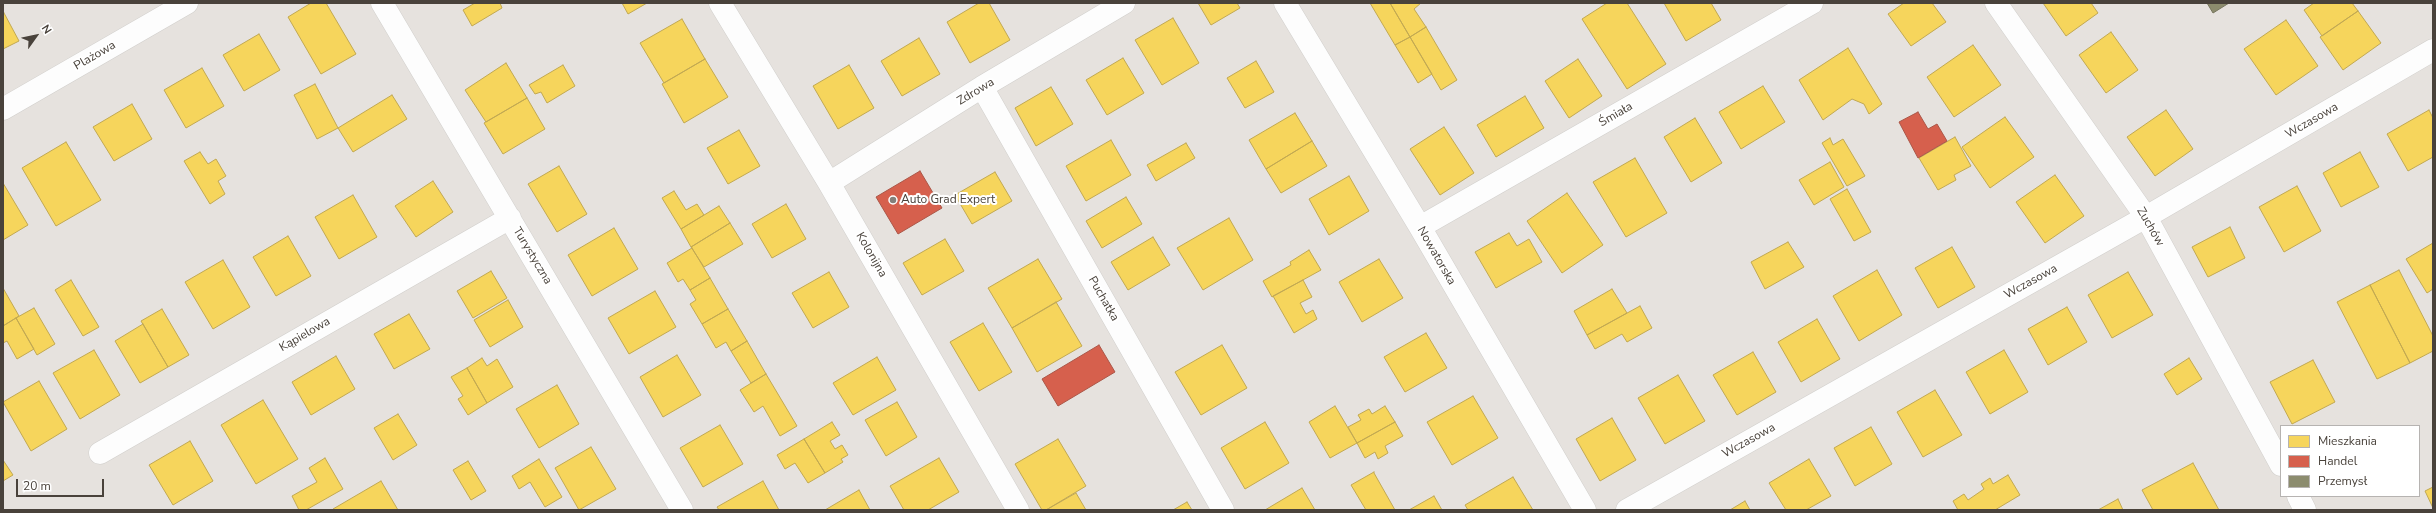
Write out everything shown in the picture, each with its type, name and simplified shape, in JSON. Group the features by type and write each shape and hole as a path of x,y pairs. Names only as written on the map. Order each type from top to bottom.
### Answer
{"street":[{"name":"Plażowa","path":"3,108 187,3"},
{"name":"Turystyczna","path":"382,3 682,510"},
{"name":"Kolonijna","path":"720,3 829,183 1018,510"},
{"name":"Zdrowa","path":"829,183 982,87 1124,3"},
{"name":"Nowatorska","path":"1285,3 1420,227 1585,510"},
{"name":"Śmiała","path":"1420,227 1812,3"},
{"name":"Zuchów","path":"1996,3 2146,217 2280,463"},
{"name":"Wczasowa","path":"1627,510 2146,217 2433,50"},
{"name":"Puchatka","path":"982,87 1223,510"},
{"name":"Kąpielowa","path":"100,453 510,218"},
{"path":"2298,497 2305,510"}],"shaded area":[{"path":"3,3 2433,3 2433,510 3,510"}],"building: Mieszkania":[{"path":"311,3 326,3 356,54 321,74 288,17"},
{"path":"475,3 500,3 502,8 472,26 463,10"},
{"path":"622,3 647,3 628,14"},
{"path":"979,3 989,3 1010,40 970,63 947,22"},
{"path":"1198,3 1237,3 1240,8 1211,25"},
{"path":"1370,3 1390,3 1410,37 1395,45"},
{"path":"1390,3 1421,3 1414,9 1426,27 1410,37"},
{"path":"1607,3 1627,3 1666,64 1627,89 1582,19"},
{"path":"1664,3 1711,3 1721,20 1686,41"},
{"path":"1904,3 1932,3 1946,22 1911,46 1888,14"},
{"path":"2043,3 2091,3 2098,13 2066,36"},
{"path":"2314,3 2352,3 2358,11 2322,36 2304,10"},
{"path":"2358,11 2381,43 2343,70 2320,37"},
{"path":"4,13 19,41 3,49 3,14"},
{"path":"1173,18 1199,63 1162,85 1135,40"},
{"path":"682,19 705,59 664,83 640,43"},
{"path":"2286,20 2318,66 2276,95 2244,49"},
{"path":"1426,27 1457,80 1441,90 1410,37"},
{"path":"2111,32 2138,70 2106,93 2079,55"},
{"path":"259,34 280,70 244,91 223,55"},
{"path":"1410,37 1432,74 1418,83 1395,45"},
{"path":"919,38 940,74 902,96 881,61"},
{"path":"1973,45 2001,85 1954,117 1927,77"},
{"path":"1848,48 1882,104 1869,114 1864,104 1852,99 1823,120 1799,80"},
{"path":"1123,58 1144,93 1107,115 1086,80"},
{"path":"705,59 728,97 684,123 662,84"},
{"path":"1578,59 1602,96 1569,118 1545,81"},
{"path":"1256,61 1274,92 1245,108 1227,78"},
{"path":"506,63 527,98 486,122 465,90"},
{"path":"563,65 575,86 547,103 541,92 535,94 529,85"},
{"path":"849,65 874,108 838,129 813,86"},
{"path":"202,68 224,106 186,128 164,90"},
{"path":"315,84 338,128 317,139 294,95"},
{"path":"1763,86 1785,122 1741,149 1719,112"},
{"path":"1051,87 1073,124 1036,146 1015,108"},
{"path":"392,95 407,119 353,152 338,128"},
{"path":"1525,96 1544,128 1496,157 1477,125"},
{"path":"527,98 545,129 503,154 484,123"},
{"path":"132,104 152,139 114,161 93,127"},
{"path":"2166,110 2193,149 2155,176 2127,137"},
{"path":"2429,110 2433,118 2433,157 2408,171 2387,134"},
{"path":"1295,113 1312,141 1266,169 1249,140"},
{"path":"2005,117 2034,157 1990,188 1962,147"},
{"path":"1695,118 1722,163 1691,182 1664,137"},
{"path":"1444,127 1474,173 1440,195 1410,149"},
{"path":"739,130 760,166 728,184 707,148"},
{"path":"1955,137 1971,166 1954,175 1956,180 1938,190 1919,158"},
{"path":"1830,138 1833,145 1843,139 1865,176 1847,186 1822,143"},
{"path":"1111,140 1131,175 1086,201 1066,166"},
{"path":"1312,141 1327,166 1281,193 1266,169"},
{"path":"66,142 101,200 56,226 22,168"},
{"path":"1186,143 1195,158 1156,181 1147,165"},
{"path":"200,152 208,164 216,159 226,176 218,181 225,194 210,204 184,161"},
{"path":"2360,152 2379,187 2341,207 2323,173"},
{"path":"1635,158 1667,213 1626,237 1593,182"},
{"path":"1830,162 1844,187 1814,205 1799,180"},
{"path":"559,166 587,214 557,232 528,184"},
{"path":"995,172 1012,201 972,224 955,195"},
{"path":"2055,175 2084,216 2045,243 2016,202"},
{"path":"1349,176 1369,211 1329,235 1309,199"},
{"path":"433,181 453,212 416,237 395,206"},
{"path":"3,183 28,225 3,240"},
{"path":"2297,186 2321,231 2284,252 2259,207"},
{"path":"1847,189 1871,232 1854,241 1830,199"},
{"path":"674,191 686,210 697,204 704,215 681,229 662,198"},
{"path":"1567,193 1603,245 1562,273 1527,221"},
{"path":"353,195 377,237 339,259 315,217"},
{"path":"1126,197 1142,224 1102,248 1086,221"},
{"path":"786,204 806,239 772,258 752,224"},
{"path":"719,206 730,223 691,247 681,229"},
{"path":"1229,218 1253,260 1203,290 1177,248"},
{"path":"730,223 743,244 704,267 691,247"},
{"path":"2230,227 2245,258 2208,277 2192,247"},
{"path":"614,228 638,269 592,296 568,255"},
{"path":"1509,233 1517,246 1529,239 1542,262 1496,288 1475,252"},
{"path":"288,236 311,276 276,296 253,257"},
{"path":"1153,237 1170,265 1128,290 1111,262"},
{"path":"945,239 964,271 922,295 903,263"},
{"path":"1788,242 1804,267 1765,289 1751,262"},
{"path":"2433,243 2433,289 2427,293 2406,259"},
{"path":"1952,247 1975,287 1938,308 1915,268"},
{"path":"692,248 710,278 690,290 683,279 678,282 667,263"},
{"path":"1309,250 1321,270 1272,297 1263,281 1291,265 1290,262"},
{"path":"1038,259 1062,299 1012,328 988,288"},
{"path":"1379,259 1403,298 1362,322 1339,282"},
{"path":"223,260 250,307 213,329 185,282"},
{"path":"1877,270 1902,315 1859,341 1833,296"},
{"path":"2399,270 2433,336 2433,351 2410,363 2370,285"},
{"path":"491,271 507,298 473,318 457,291"},
{"path":"829,272 849,307 813,328 792,293"},
{"path":"2128,272 2153,315 2112,338 2088,295"},
{"path":"710,278 728,309 702,324 690,304 696,300 690,290"},
{"path":"71,280 99,327 83,336 55,290"},
{"path":"1303,280 1312,297 1300,303 1306,314 1313,310 1317,319 1294,333 1273,296"},
{"path":"2370,285 2410,363 2377,379 2337,302"},
{"path":"3,288 19,316 3,326"},
{"path":"1612,289 1627,313 1587,335 1574,311"},
{"path":"655,291 676,327 629,354 608,318"},
{"path":"508,300 523,327 490,347 474,320"},
{"path":"1056,302 1082,346 1037,372 1012,328"},
{"path":"1640,306 1652,328 1627,342 1622,334 1595,349 1587,335"},
{"path":"2067,307 2087,342 2048,365 2028,329"},
{"path":"34,308 55,344 37,355 16,318"},
{"path":"162,309 189,355 168,367 141,321"},
{"path":"728,309 747,341 731,351 726,342 716,348 702,324"},
{"path":"409,314 430,349 394,369 374,334"},
{"path":"16,318 34,349 17,359 7,341 3,343 3,326"},
{"path":"1817,319 1840,359 1801,382 1778,342"},
{"path":"983,323 1012,372 979,391 950,342"},
{"path":"143,324 168,367 140,383 115,341"},
{"path":"1426,333 1447,368 1405,392 1384,357"},
{"path":"747,341 766,374 751,383 731,351"},
{"path":"1222,345 1247,388 1201,415 1175,372"},
{"path":"94,350 120,395 80,419 53,373"},
{"path":"2004,350 2028,392 1990,414 1966,372"},
{"path":"1753,352 1776,392 1737,415 1713,375"},
{"path":"677,355 701,395 663,417 640,377"},
{"path":"336,356 355,389 311,415 292,382"},
{"path":"877,357 896,390 853,415 833,383"},
{"path":"482,358 487,366 497,359 513,387 487,403 467,368"},
{"path":"2189,358 2202,379 2177,395 2164,374"},
{"path":"2313,360 2335,402 2292,424 2270,382"},
{"path":"467,368 487,403 468,415 458,399 463,396 451,377"},
{"path":"766,374 797,426 780,436 763,406 754,412 740,390"},
{"path":"1678,375 1705,421 1665,444 1638,398"},
{"path":"39,381 67,429 31,451 3,402"},
{"path":"557,385 579,424 539,448 516,409"},
{"path":"1935,390 1962,435 1923,457 1897,412"},
{"path":"1473,396 1498,438 1452,465 1427,422"},
{"path":"263,400 298,459 256,484 221,425"},
{"path":"897,402 917,437 886,456 865,420"},
{"path":"1335,406 1357,443 1330,458 1309,422"},
{"path":"1385,406 1395,422 1357,443 1348,427 1361,420 1358,415 1369,409 1372,414"},
{"path":"398,414 417,445 393,460 374,428"},
{"path":"1612,418 1636,460 1600,481 1576,439"},
{"path":"832,422 840,435 830,441 835,449 842,445 848,455 841,459 843,462 825,473 804,439"},
{"path":"1265,422 1289,463 1245,489 1221,448"},
{"path":"1395,422 1403,436 1385,446 1388,453 1378,459 1375,452 1365,458 1357,443"},
{"path":"720,425 743,464 703,487 680,448"},
{"path":"1871,427 1892,464 1855,486 1834,448"},
{"path":"804,439 825,473 808,483 795,463 785,469 777,455"},
{"path":"1058,439 1086,486 1046,510 1042,510 1015,464"},
{"path":"190,441 213,481 173,505 149,465"},
{"path":"591,447 616,489 579,510 555,468"},
{"path":"325,458 343,489 306,510 299,510 292,496 317,482 309,468"},
{"path":"939,458 959,492 928,510 904,510 890,486"},
{"path":"539,459 562,497 545,507 530,482 519,489 512,476"},
{"path":"1809,459 1831,496 1806,510 1786,510 1769,483"},
{"path":"3,460 13,475 3,481"},
{"path":"468,461 486,491 471,500 453,470"},
{"path":"2193,463 2219,510 2153,510 2142,490"},
{"path":"1374,472 1395,510 1366,510 1351,485"},
{"path":"2008,475 2020,495 1995,510 1958,510 1953,501 1964,494 1968,500 1984,489 1981,484 1990,478 1993,484"},
{"path":"1513,477 1533,510 1468,510 1465,505"},
{"path":"381,481 398,510 333,509"},
{"path":"763,481 779,510 719,510 717,507"},
{"path":"2433,487 2433,508 2425,491"},
{"path":"1302,488 1315,510 1265,510"},
{"path":"859,490 870,510 825,510"},
{"path":"1076,493 1086,510 1046,510"},
{"path":"1434,496 1442,510 1409,510"},
{"path":"2118,499 2123,510 2098,510"},
{"path":"1745,501 1750,510 1730,510"},
{"path":"1187,502 1192,510 1173,510"}],"building: Handel":[{"path":"1918,112 1928,129 1937,124 1947,141 1918,158 1899,122"},
{"path":"920,171 942,208 898,234 876,197"},
{"path":"1099,345 1115,372 1058,406 1042,379"}],"building: Przemysł":[{"path":"2207,3 2229,3 2213,13"}],"place":[{"name":"Auto Grad Expert","path":"893,200"}]}
